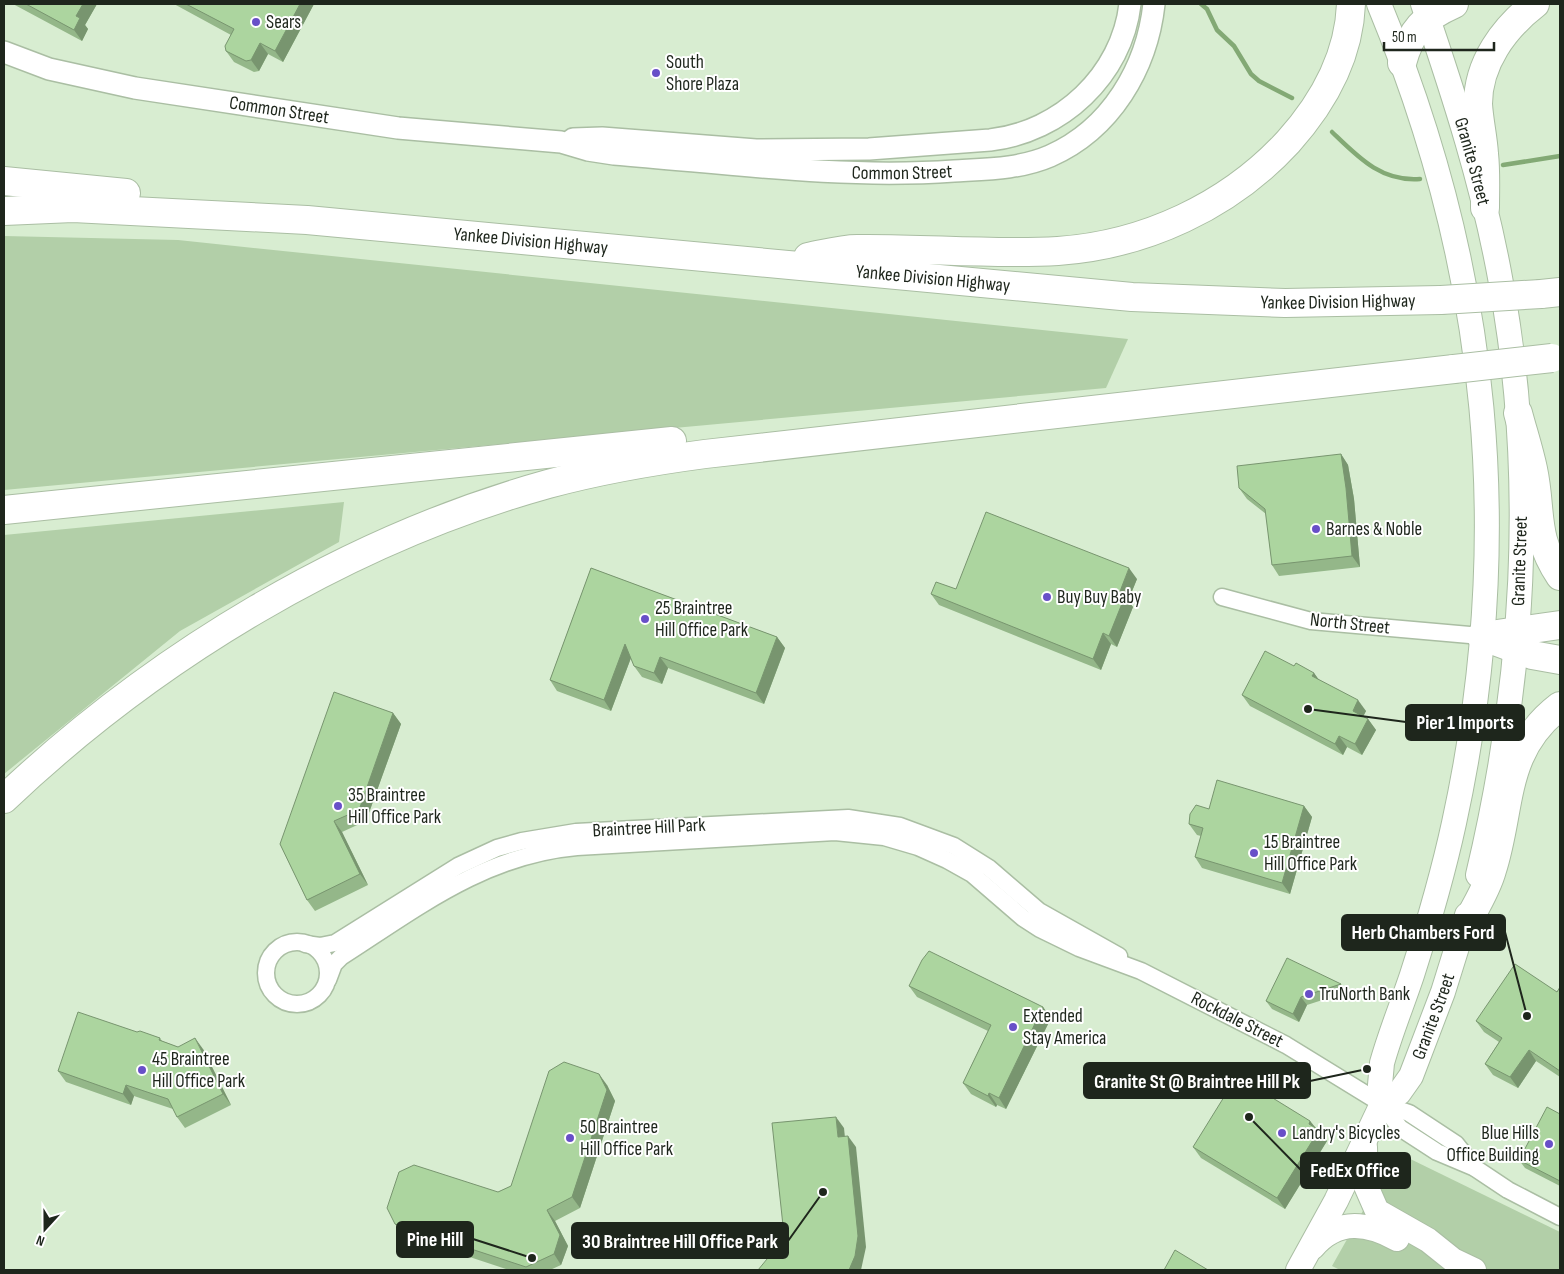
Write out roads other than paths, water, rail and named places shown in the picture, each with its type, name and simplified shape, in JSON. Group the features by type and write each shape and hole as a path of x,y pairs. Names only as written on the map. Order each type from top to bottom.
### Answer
{"highway":[{"path":"771,263 855,249 1030,251 1084,248 1135,237 1173,223 1233,190 1266,164 1303,125 1323,97 1338,64 1348,30 1351,4"},
{"path":"1402,63 1409,38 1418,27 1426,11 1454,4"},
{"path":"1485,208 1484,154 1478,104 1480,86 1492,53 1503,35 1518,18 1535,4"},
{"path":"4,181 216,202 307,220"},
{"path":"4,211 73,208 307,220"},
{"name":"Yankee Division Highway","path":"307,220 1080,293 1183,300 1337,303 1441,300 1551,293"},
{"path":"4,798 104,712 198,646 306,583 418,530 496,500 599,472 653,461 866,435 1556,358"},
{"path":"1518,413 1533,471 1540,532 1547,553 1560,576"},
{"path":"4,510 786,430 866,435"},
{"path":"1517,640 1560,625"},
{"path":"1481,636 1517,640 1560,660"},
{"path":"1462,932 1492,872 1516,763 1535,732 1560,706"}],"main road":[{"name":"Granite Street","path":"1304,1261 1382,1104 1380,1085 1382,1063 1422,942 1454,822 1468,744 1481,636 1486,566 1487,489 1476,354 1462,270 1444,191 1420,113 1379,4"},
{"name":"Granite Street","path":"1382,1104 1400,1093 1411,1076 1441,998 1462,932 1480,864 1497,786 1517,640 1522,521 1518,413 1505,307 1485,208 1471,154 1426,11"},
{"path":"1366,1138 1363,1159 1364,1178 1373,1206 1382,1215 1428,1240 1452,1260"},
{"path":"1304,1261 1328,1234 1344,1228 1366,1226 1377,1228 1422,1252 1452,1260 1474,1270"}],"street":[{"name":"Common Street","path":"561,142 596,137 732,149 842,150 1013,137 1036,129 1056,118 1092,88 1118,50 1126,29 1130,4"},
{"name":"Common Street","path":"4,52 61,72 135,88 405,129 561,142 588,150 614,154 847,174 917,174 1006,168 1031,163 1072,144 1094,126 1115,104 1140,64 1147,42 1154,4"},
{"name":"North Street","path":"1222,597 1311,621 1481,636"},
{"name":"Braintree Hill Park","path":"821,818 862,819 900,826 935,837 971,856 1000,888 929,851 896,840 854,833 802,834 550,850 502,862 455,884 340,957 334,964 320,995 304,1003 293,1004 284,1001 271,990 267,974 268,964 273,955 289,944 320,946 335,943 448,871 484,853 522,841 561,834 821,818"},
{"name":"Rockdale Street","path":"1000,888 1016,912 1040,929 1079,948 1141,971 1292,1048 1382,1104"},
{"path":"304,944 318,951 324,959 328,969 328,980"},
{"path":"1382,1104 1394,1121 1408,1134 1445,1157 1476,1168 1508,1190 1560,1217"}],"waterway":[{"path":"1201,4 1207,9 1217,30 1234,46 1251,74 1259,81 1292,98"},
{"path":"1332,132 1361,159 1382,172 1406,179 1420,179"},
{"path":"1503,165 1560,156"}],"place":[{"name":"Sears","path":"256,22"},
{"name":"South Shore Plaza","path":"656,73"},
{"name":"Barnes & Noble","path":"1316,529"},
{"name":"Buy Buy Baby","path":"1047,597"},
{"name":"25 Braintree Hill Office Park","path":"645,619"},
{"name":"Pier 1 Imports","path":"1308,709"},
{"name":"35 Braintree Hill Office Park","path":"338,806"},
{"name":"15 Braintree Hill Office Park","path":"1254,853"},
{"name":"TruNorth Bank","path":"1309,994"},
{"name":"Herb Chambers Ford","path":"1527,1016"},
{"name":"Extended Stay America","path":"1013,1027"},
{"name":"Granite St @ Braintree Hill Pk","path":"1367,1069"},
{"name":"45 Braintree Hill Office Park","path":"142,1070"},
{"name":"FedEx Office","path":"1249,1117"},
{"name":"Landry's Bicycles","path":"1282,1133"},
{"name":"50 Braintree Hill Office Park","path":"570,1138"},
{"name":"Blue Hills Office Building","path":"1549,1144"},
{"name":"30 Braintree Hill Office Park","path":"823,1192"},
{"name":"Pine Hill","path":"532,1258"}]}
